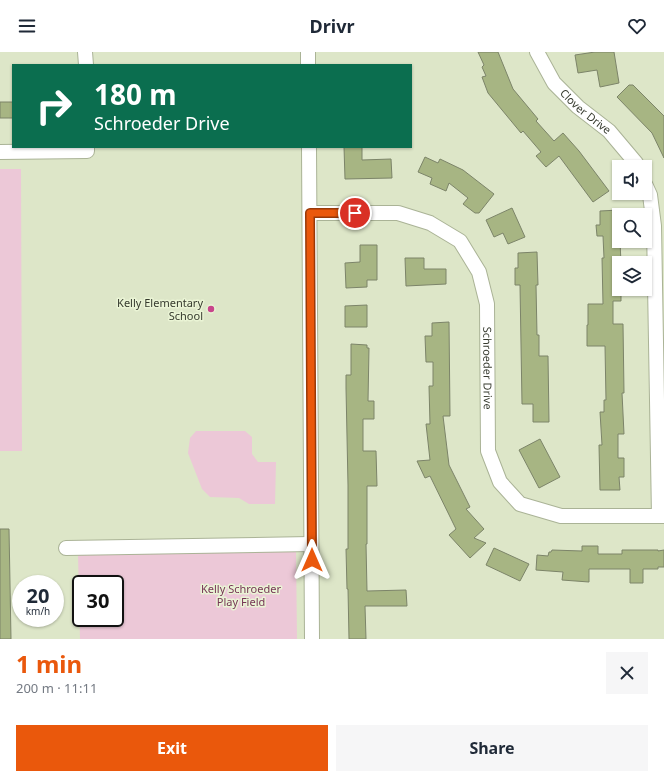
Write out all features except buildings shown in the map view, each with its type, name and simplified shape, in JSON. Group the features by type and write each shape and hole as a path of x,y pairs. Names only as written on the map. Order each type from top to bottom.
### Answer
{"street":[{"path":"85,52 86,64"},
{"path":"308,52 308,64"},
{"name":"Clover Drive","path":"537,52 554,83 578,107 609,130 634,160"},
{"path":"309,148 312,639"},
{"path":"0,152 87,149"},
{"path":"651,200 654,226 661,516"},
{"name":"Schroeder Drive","path":"310,213 398,213 430,223 460,241 479,272 487,304 488,451 500,482 520,504 561,516 661,516"},
{"path":"66,548 312,544"}],"green space":[{"path":"0,169 21,169 22,451 0,451"},
{"path":"196,431 245,431 252,437 252,454 258,462 276,462 275,504 249,504 239,498 210,497 202,489 188,453 190,438"},
{"name":"Kelly Schroeder Play Field","path":"296,551 297,639 80,639 80,627 124,627 124,575 78,575 78,554"}],"place":[{"name":"Kelly Elementary School","path":"211,309"}],"route":[{"path":"312,560 310,213 355,213"}]}
